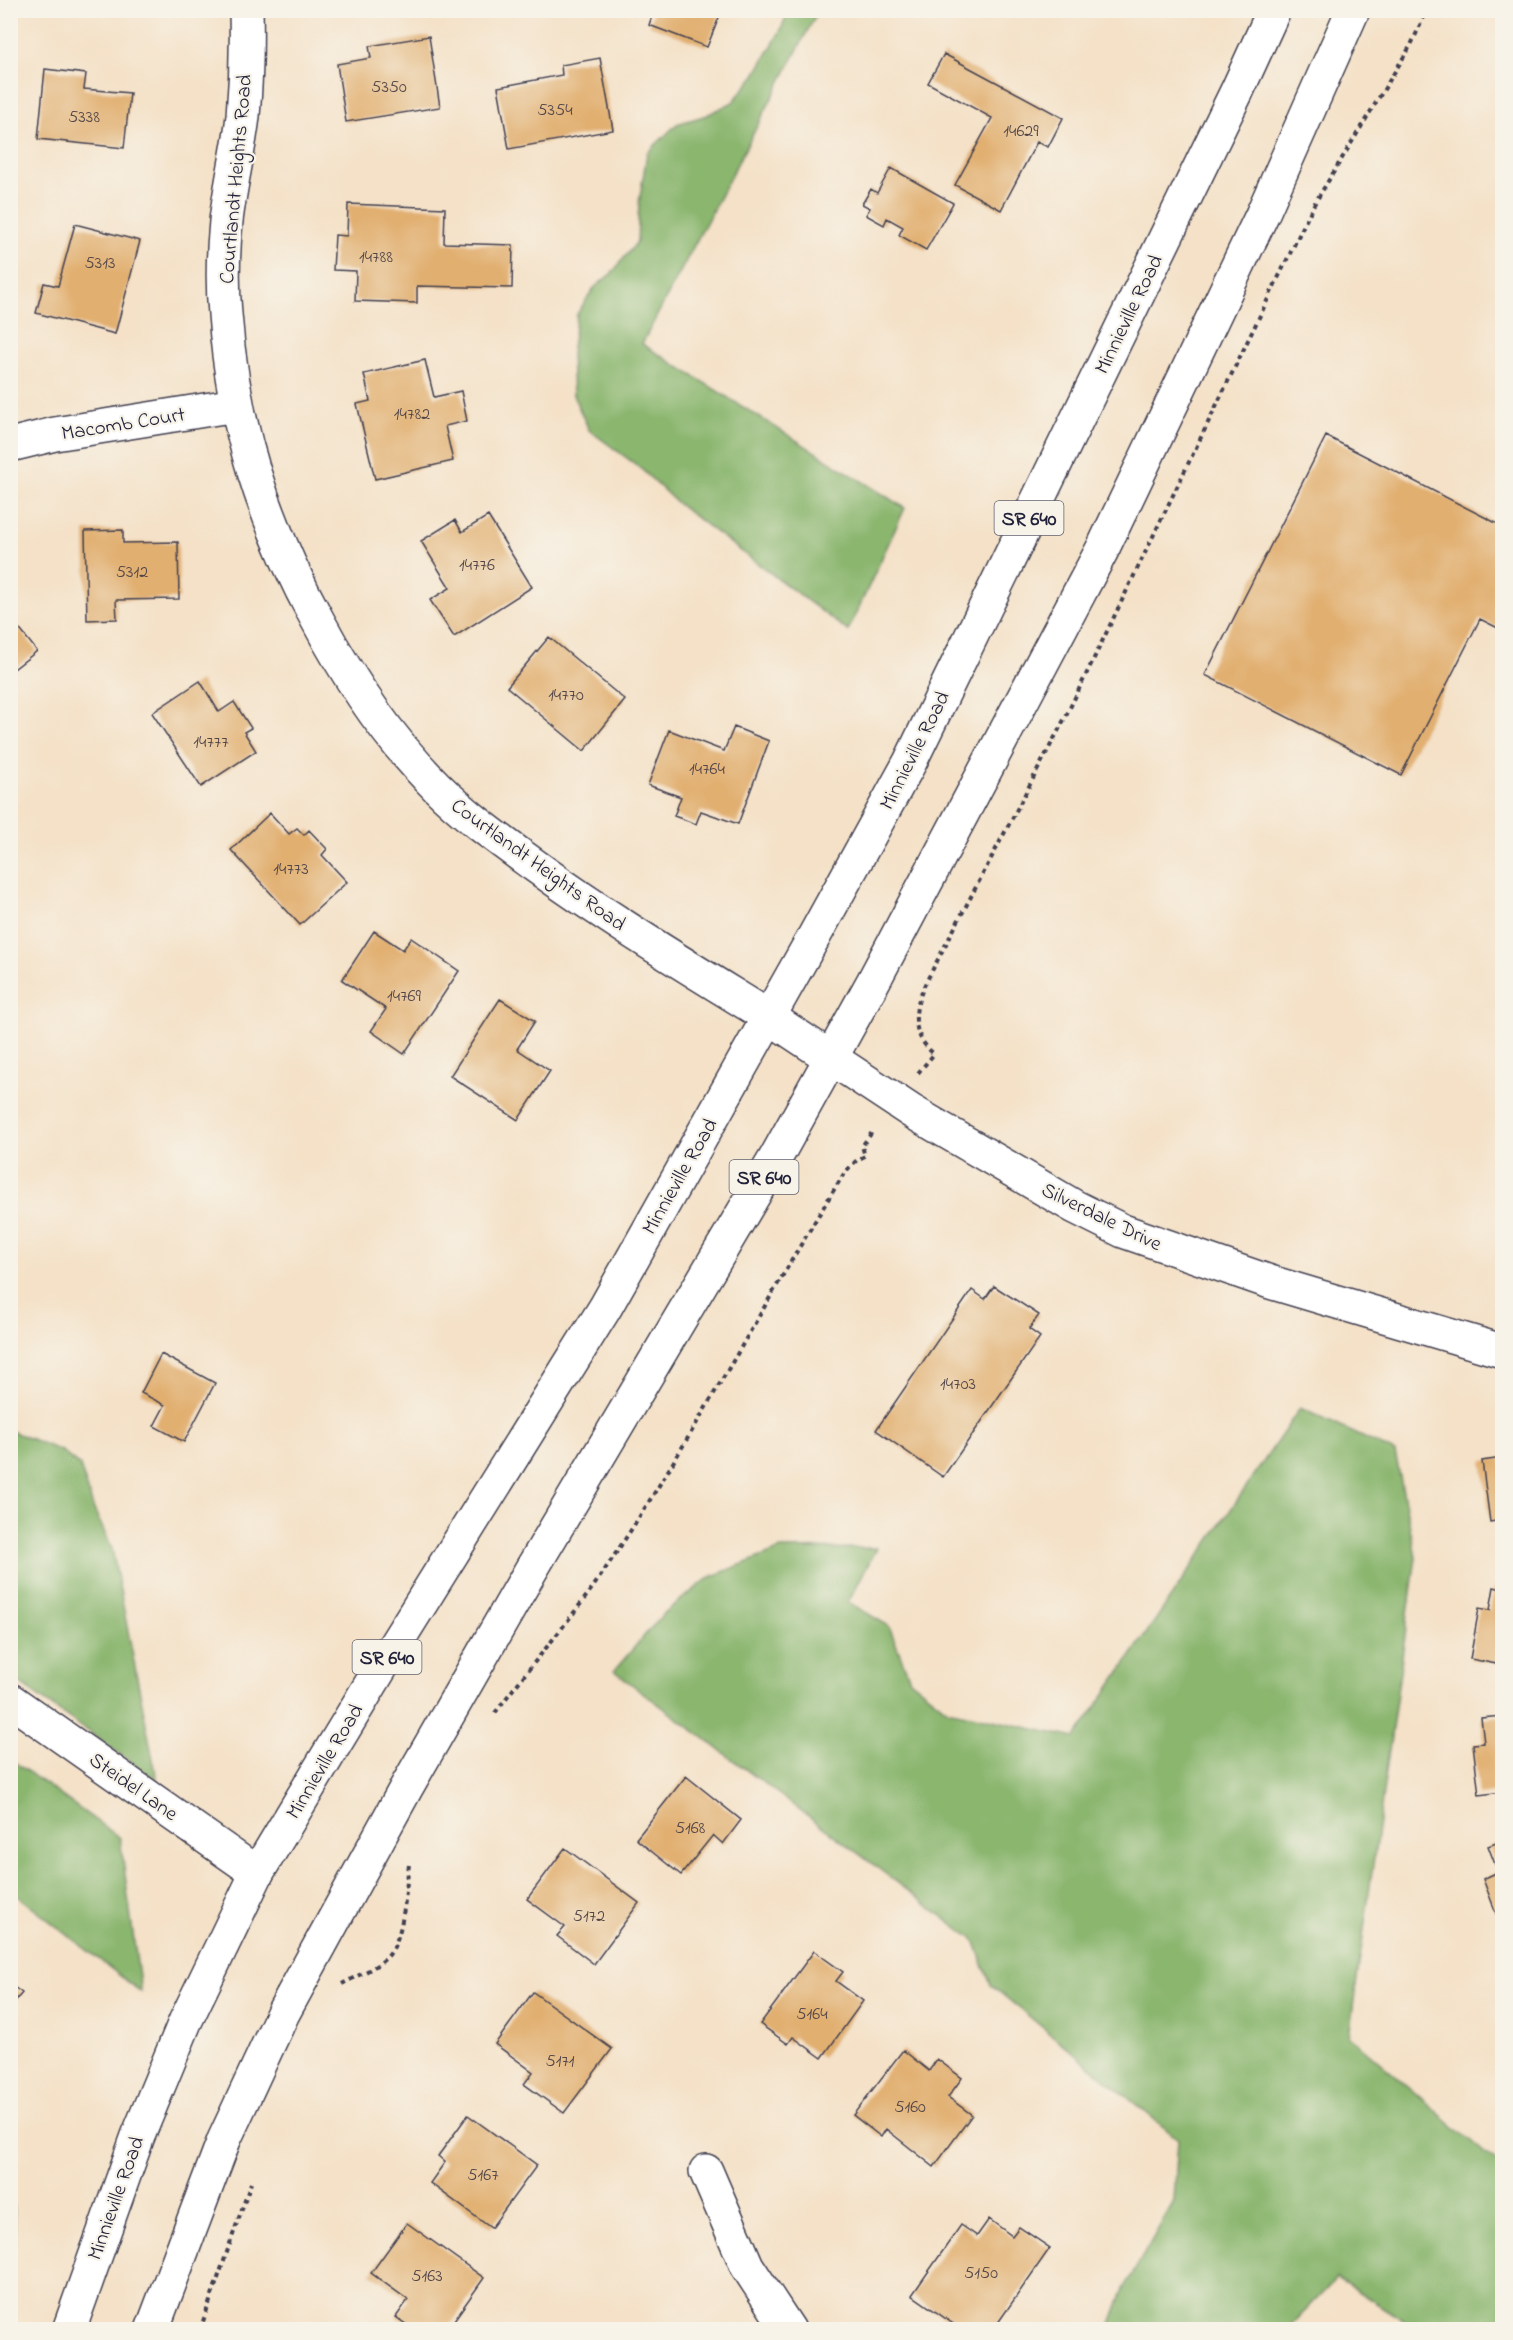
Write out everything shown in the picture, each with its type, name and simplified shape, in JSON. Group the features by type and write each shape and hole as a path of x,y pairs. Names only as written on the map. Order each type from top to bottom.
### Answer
{"main road":[{"name":"Courtlandt Heights Road","path":"246,10 247,46 243,117 226,220 223,268 225,315 236,405 248,455 264,505 292,573 338,659 384,726 437,788 495,837 594,909 769,1017"},
{"name":"Minnieville Road","path":"69,2330 142,2125 185,2022 257,1873 367,1689 605,1308 910,762 1237,91 1274,10"},
{"name":"SR 640","path":"152,2330 224,2140 298,1985 406,1788 531,1570 775,1159 873,982 1102,550 1262,215 1353,10"},
{"name":"Macomb Court","path":"10,445 55,434 236,405"},
{"name":"Silverdale Drive","path":"769,1017 921,1117 1075,1207 1123,1231 1270,1282 1503,1351"},
{"name":"Steidel Lane","path":"10,1700 257,1873"},
{"path":"706,2171 747,2266 789,2330"}],"path":[{"path":"926,1063 934,1054 922,1042 915,1025 916,1004 920,994 1084,680 1313,206 1411,45 1427,10"},
{"path":"490,1720 620,1548 845,1172 866,1155 862,1146"},
{"path":"335,1989 369,1970 390,1953 403,1911 410,1861"},
{"path":"200,2330 254,2173"}],"green space":[{"path":"788,11 818,11 642,344 905,508 848,631 678,504 639,467 589,430 573,395 571,354 577,314 594,288 612,273 637,242 639,203 647,153 677,124 707,115 733,102 755,75 781,30"},
{"path":"1300,1408 1395,1452 1416,1557 1349,2036 1486,2154 1502,2165 1502,2329 1417,2329 1337,2278 1288,2329 1109,2329 1123,2291 1174,2201 1178,2139 991,1985 974,1940 614,1671 663,1614 710,1577 781,1549 877,1548 848,1602 889,1626 910,1680 948,1710 1075,1738"},
{"path":"11,1431 61,1451 80,1466 93,1507 112,1549 157,1780 11,1677"},
{"path":"10,1759 120,1838 141,1992 11,1891"},
{"path":"11,2205 14,2207 15,2244 11,2254"}],"building":[{"path":"654,10 722,10 707,47 649,25"},
{"path":"429,36 440,107 346,122 337,64 371,58 369,46"},
{"path":"944,54 1063,118 1048,147 1037,142 1001,210 955,185 992,118 928,83"},
{"path":"600,58 613,130 509,149 498,87 562,75 561,65"},
{"path":"45,69 86,74 84,89 130,93 124,148 38,139"},
{"path":"891,168 953,203 926,250 899,235 903,227 887,218 884,225 866,215 870,208 862,204 871,189 877,193"},
{"path":"348,204 445,208 444,243 513,245 512,288 417,286 417,303 355,301 356,271 333,270 335,235 347,236"},
{"path":"75,224 140,241 115,334 36,313 44,283 58,286"},
{"path":"425,360 434,397 461,391 467,421 445,426 453,461 375,479 357,404 370,401 364,374"},
{"path":"1326,436 1502,526 1502,630 1480,619 1401,775 1205,675"},
{"path":"488,516 532,587 454,637 430,600 450,588 421,541 455,520 462,532"},
{"path":"123,530 123,543 178,542 179,599 116,600 117,619 87,620 85,531"},
{"path":"10,617 37,651 10,672"},
{"path":"549,637 625,700 584,751 507,687"},
{"path":"200,681 219,712 234,702 251,728 244,732 256,751 201,787 152,713"},
{"path":"734,727 769,741 738,824 701,811 696,824 674,816 681,797 648,785 669,730 724,751"},
{"path":"270,813 289,834 297,828 304,835 309,830 327,849 322,855 347,882 300,925 231,850"},
{"path":"374,931 403,950 411,938 459,971 404,1054 371,1031 386,1009 342,980"},
{"path":"500,999 535,1021 517,1049 550,1071 518,1120 450,1076"},
{"path":"994,1286 1039,1315 1029,1329 1040,1337 943,1477 876,1430 972,1290 985,1299"},
{"path":"161,1354 215,1383 184,1442 154,1426 165,1405 141,1393"},
{"path":"1502,1458 1502,1520 1490,1522 1482,1461"},
{"path":"1494,1587 1502,1589 1502,1665 1470,1659 1479,1608 1490,1610"},
{"path":"1502,1716 1502,1792 1479,1795 1473,1744 1484,1743 1481,1718"},
{"path":"686,1776 741,1820 723,1844 713,1835 681,1875 636,1839"},
{"path":"1502,1841 1502,1929 1483,1879 1498,1872 1488,1846"},
{"path":"565,1848 639,1903 594,1964 557,1936 565,1927 527,1899"},
{"path":"814,1951 843,1972 836,1981 863,2001 822,2058 793,2037 788,2044 760,2024"},
{"path":"10,1984 22,1993 10,2007"},
{"path":"533,1992 612,2049 564,2113 524,2084 533,2072 495,2044"},
{"path":"903,2050 929,2071 937,2059 962,2078 948,2097 972,2115 934,2167 886,2129 881,2137 853,2115"},
{"path":"468,2115 537,2165 491,2228 430,2183 445,2162 438,2156"},
{"path":"989,2219 1012,2236 1019,2227 1050,2248 993,2330 962,2330 912,2295 961,2225 977,2236"},
{"path":"407,2223 484,2278 447,2330 414,2330 396,2317 408,2300 371,2273"}]}
